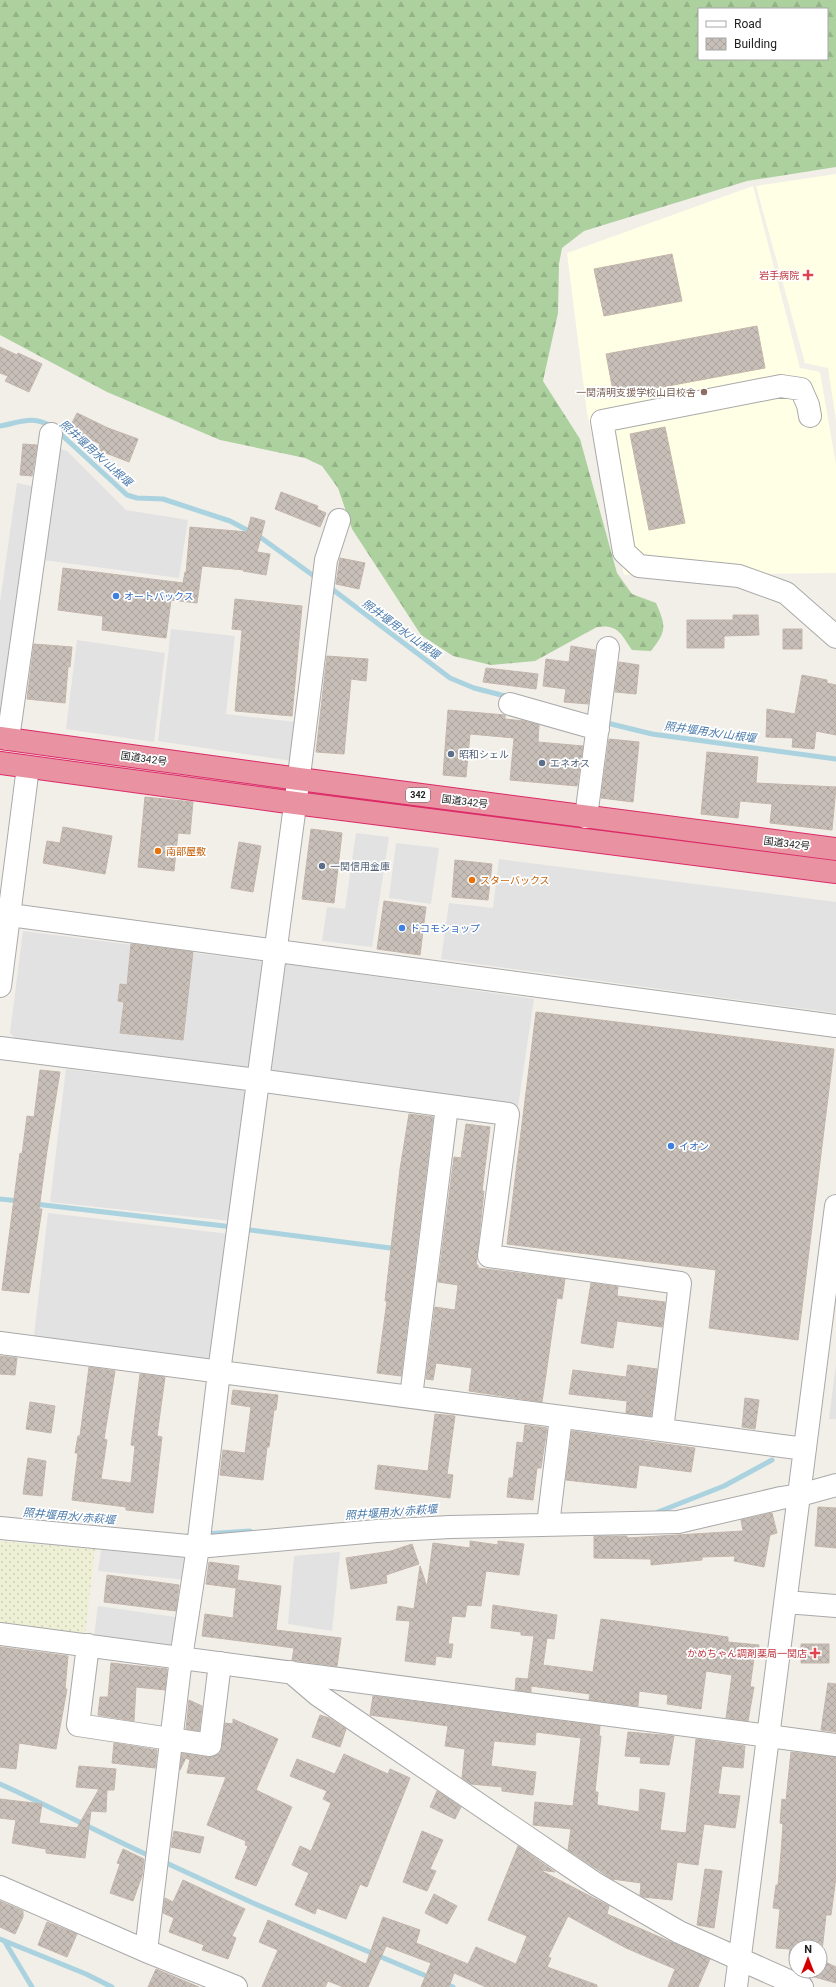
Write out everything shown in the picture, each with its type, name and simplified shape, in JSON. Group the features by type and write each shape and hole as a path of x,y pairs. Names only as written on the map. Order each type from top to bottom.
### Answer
{"highway":[{"name":"国道342号","path":"4,739 836,849"},
{"path":"0,763 295,804 836,872"}],"street":[{"path":"810,416 808,405 801,389 781,386 602,421 624,552 639,566 739,576 786,593 836,637"},
{"path":"4,739 52,434"},
{"path":"146,1951 181,1658 198,1547 219,1372 326,560 339,520"},
{"path":"586,817 608,648"},
{"path":"510,704 598,729"},
{"path":"0,986 28,767"},
{"path":"10,916 836,1026"},
{"path":"0,1048 257,1080 508,1114 489,1256 680,1283 662,1430"},
{"path":"411,1397 447,1106"},
{"path":"736,1987 836,1206"},
{"path":"0,1343 805,1449"},
{"path":"548,1525 561,1417"},
{"path":"0,1528 198,1547 377,1531 450,1527 678,1522 800,1495 836,1485"},
{"path":"786,1602 836,1606"},
{"path":"0,1634 836,1745"},
{"path":"88,1646 78,1726 210,1745 220,1663"},
{"path":"291,1672 318,1695 596,1884 679,1932 802,1987"},
{"path":"0,1887 146,1951 236,1987"}],"shaded area":[{"name":"岩手病院","path":"836,174 836,420 828,368 805,363 756,186"},
{"name":"一関清明支援学校山目校舎","path":"753,186 800,368 820,372 836,465 836,573 624,575 587,413 567,253"},
{"path":"58,448 67,451 126,510 188,520 179,578 43,560"},
{"path":"17,483 36,487 0,722 0,602"},
{"path":"171,629 235,636 226,714 295,722 292,761 158,741"},
{"path":"77,640 165,653 154,742 66,729"},
{"path":"356,833 389,837 372,947 322,941 327,907 345,909"},
{"path":"396,843 439,848 431,904 389,898"},
{"path":"499,859 836,902 836,1013 441,959 449,903 493,908"},
{"path":"23,931 265,962 252,1065 246,1072 19,1042 10,1033"},
{"path":"281,963 534,999 518,1107 276,1077 268,1067"},
{"path":"66,1069 243,1090 247,1096 231,1221 50,1202"},
{"path":"48,1213 230,1234 213,1354 206,1359 34,1336"},
{"path":"836,1364 836,1419 829,1419"},
{"path":"0,1541 95,1549 85,1635 0,1624"},
{"path":"101,1550 190,1556 188,1580 98,1571"},
{"path":"340,1552 332,1631 288,1624 294,1556"},
{"path":"98,1606 182,1618 178,1647 94,1636"}],"green space":[{"path":"0,0 836,0 836,167 747,181 584,231 562,248 559,264 558,313 543,381 580,439 617,573 632,594 656,603 662,617 662,633 651,651 632,650 618,631 604,626 597,627 535,661 491,665 453,656 421,635 352,529 338,488 322,466 305,458 220,440 107,392 0,335"}],"building":[{"path":"672,254 682,301 604,316 594,269"},
{"path":"757,326 765,368 614,396 606,354"},
{"path":"0,347 42,364 29,392 5,381 8,376 0,373"},
{"path":"77,413 108,428 138,439 129,462 98,450 100,444 69,429"},
{"path":"665,427 685,523 649,530 630,434"},
{"path":"23,444 37,445 32,476 20,475"},
{"path":"281,492 318,506 317,509 326,513 320,527 275,509"},
{"path":"251,517 265,521 257,552 270,554 266,575 243,571 244,570 202,566 197,603 171,600 166,638 102,630 103,616 58,610 63,568 183,583 185,572 186,573 190,527 247,532"},
{"path":"340,558 365,563 359,589 336,584"},
{"path":"235,599 302,606 292,716 235,711 242,630 232,629"},
{"path":"733,615 758,615 759,635 724,636 724,648 687,648 687,620 733,620"},
{"path":"783,629 802,629 802,649 783,649"},
{"path":"34,644 72,647 70,667 68,667 65,703 27,699"},
{"path":"571,646 595,650 588,704 564,702 566,689 543,686 546,659 569,662"},
{"path":"327,656 368,659 366,681 351,679 344,754 316,752"},
{"path":"619,662 639,665 636,694 615,692"},
{"path":"486,668 538,674 536,689 483,682"},
{"path":"802,675 827,680 827,683 836,685 836,735 816,731 814,749 792,747 793,738 766,737 767,709 795,714"},
{"path":"448,710 505,715 505,719 524,721 539,725 538,742 583,746 577,786 510,780 514,738 470,734 466,777 443,775"},
{"path":"609,739 639,742 633,802 601,798"},
{"path":"707,752 758,757 756,783 836,787 832,830 770,823 772,804 740,801 738,818 701,814"},
{"name":"南部屋敷","path":"145,797 193,802 190,834 178,833 174,871 138,867"},
{"path":"63,827 112,836 105,874 43,863 47,841 60,843"},
{"name":"一関信用金庫","path":"311,829 342,833 334,903 302,899"},
{"path":"239,842 261,846 253,892 231,888"},
{"name":"スターバックス","path":"455,860 492,864 488,900 452,897"},
{"name":"ドコモショップ","path":"384,901 426,907 420,955 377,949"},
{"path":"131,944 193,952 183,1040 120,1033 124,1002 118,1001 120,984 127,985"},
{"name":"イオン","path":"536,1012 834,1049 798,1340 709,1328 716,1270 507,1244"},
{"path":"40,1070 60,1072 47,1151 39,1209 42,1209 29,1293 2,1290 20,1153 22,1154 27,1116 34,1117"},
{"path":"409,1114 433,1117 401,1376 377,1373 387,1301 385,1301 400,1169"},
{"path":"466,1124 490,1127 482,1191 484,1191 476,1265 478,1265 478,1268 565,1279 562,1299 557,1298 542,1402 469,1391 472,1368 436,1363 433,1380 426,1379 435,1307 455,1310 458,1285 438,1282 454,1157 461,1158"},
{"path":"591,1283 618,1287 617,1296 665,1302 662,1327 617,1321 613,1348 581,1343"},
{"path":"0,1356 17,1358 15,1375 0,1374"},
{"path":"628,1365 657,1369 651,1416 626,1413 627,1401 569,1394 573,1370 626,1377"},
{"path":"89,1367 115,1371 104,1439 107,1440 101,1479 131,1483 135,1446 131,1445 140,1374 165,1377 157,1436 162,1437 153,1513 126,1510 126,1507 72,1500 78,1453 75,1453 78,1436 80,1436"},
{"path":"233,1390 278,1395 276,1410 274,1410 269,1447 267,1447 263,1480 220,1475 223,1450 245,1453 251,1407 231,1404"},
{"path":"745,1398 759,1400 755,1429 742,1427"},
{"path":"30,1402 55,1406 51,1433 26,1429"},
{"path":"435,1414 455,1416 447,1474 453,1475 450,1498 375,1489 378,1465 428,1471"},
{"path":"525,1425 547,1428 541,1468 537,1468 533,1500 507,1497 509,1478 513,1478 517,1442 523,1443"},
{"path":"572,1431 695,1448 691,1472 639,1465 636,1488 566,1480"},
{"path":"28,1458 46,1461 42,1496 23,1494"},
{"path":"818,1507 836,1508 836,1548 815,1546"},
{"path":"772,1513 777,1533 770,1535 764,1567 734,1561 735,1556 702,1557 702,1560 651,1565 651,1559 594,1558 594,1536 627,1536 627,1538 743,1531 741,1520"},
{"path":"470,1541 498,1545 498,1541 524,1544 519,1575 486,1571 481,1606 467,1605 465,1617 452,1616 448,1644 453,1644 451,1658 436,1656 435,1665 405,1661 410,1621 396,1620 398,1606 414,1609 420,1566 427,1587 433,1543 470,1548"},
{"path":"412,1544 419,1564 386,1575 387,1583 351,1589 346,1558 391,1551"},
{"path":"209,1562 239,1566 236,1588 206,1584"},
{"path":"107,1575 179,1585 176,1611 104,1602"},
{"path":"237,1580 281,1586 276,1630 341,1638 337,1666 292,1660 294,1648 202,1636 205,1614 233,1618"},
{"path":"493,1605 557,1615 554,1639 547,1638 543,1665 593,1672 601,1619 728,1637 728,1642 759,1645 758,1658 754,1658 750,1687 754,1687 748,1721 726,1718 732,1675 706,1671 701,1709 667,1704 668,1695 639,1691 638,1706 589,1700 590,1694 531,1686 531,1692 515,1690 516,1678 528,1679 534,1636 521,1635 521,1632 491,1628"},
{"name":"かめちゃん調剤薬局一関店","path":"801,1644 829,1644 829,1663 801,1663"},
{"path":"0,1647 68,1656 65,1689 67,1689 56,1749 19,1743 16,1769 0,1767"},
{"path":"111,1663 167,1669 165,1690 136,1687 134,1721 98,1715 100,1697 108,1697"},
{"path":"828,1683 836,1684 836,1732 821,1730"},
{"path":"373,1696 600,1726 599,1736 601,1736 595,1792 598,1792 597,1805 639,1812 640,1789 665,1793 660,1830 686,1833 696,1739 745,1746 743,1768 722,1766 718,1794 740,1796 735,1828 704,1824 698,1865 677,1862 672,1900 643,1897 640,1895 641,1883 612,1879 568,1850 571,1829 533,1825 535,1802 573,1806 581,1738 536,1732 535,1745 494,1741 491,1766 536,1772 533,1795 502,1791 502,1787 471,1784 462,1778 465,1749 445,1746 448,1726 370,1715"},
{"path":"189,1700 202,1706 199,1731 186,1729"},
{"path":"320,1715 329,1718 346,1729 340,1747 312,1737"},
{"path":"233,1719 278,1739 256,1790 292,1807 256,1886 235,1878 248,1846 245,1845 246,1841 207,1825 226,1777 187,1773 190,1760 186,1758 180,1770 182,1753 209,1757 220,1753 225,1723 233,1724"},
{"path":"628,1732 674,1736 669,1765 640,1763 641,1757 625,1756"},
{"path":"114,1743 157,1750 155,1768 112,1763"},
{"path":"791,1752 836,1757 836,1877 831,1915 826,1915 823,1939 788,1939 788,1949 776,1948 780,1909 773,1908 776,1885 778,1885 781,1853 783,1824 780,1823 782,1799 786,1800"},
{"path":"344,1754 388,1774 390,1769 410,1778 367,1887 360,1884 346,1919 317,1908 315,1914 295,1905 309,1873 292,1865 300,1846 311,1851 331,1803 323,1799 327,1791 290,1776 297,1759 335,1774"},
{"path":"79,1766 116,1769 114,1790 107,1790 106,1812 91,1811 85,1858 46,1853 46,1849 12,1843 16,1820 0,1818 0,1799 42,1804 39,1823 77,1828 99,1789 76,1787"},
{"path":"437,1791 461,1807 455,1819 430,1807"},
{"path":"174,1831 204,1837 200,1853 171,1847"},
{"path":"422,1831 443,1840 430,1869 436,1871 427,1891 403,1882"},
{"path":"518,1846 555,1872 540,1870 609,1906 607,1914 710,1959 698,1987 668,1987 675,1969 626,1948 568,1916 548,1957 551,1958 547,1967 597,1985 597,1987 486,1987 454,1973 449,1987 421,1987 431,1963 386,1946 368,1987 343,1987 328,1981 325,1987 262,1987 278,1950 259,1942 268,1920 366,1964 383,1917 420,1930 416,1943 468,1964 476,1947 516,1964 527,1936 488,1920"},
{"path":"123,1849 144,1859 142,1876 133,1901 110,1893 120,1864 117,1863"},
{"path":"705,1869 722,1871 714,1928 697,1925"},
{"path":"183,1880 245,1909 232,1936 236,1938 228,1959 202,1950 204,1945 169,1932 174,1918 163,1913 165,1898 173,1902"},
{"path":"434,1894 457,1906 447,1924 425,1913"},
{"path":"0,1901 23,1911 23,1917 15,1934 0,1927"},
{"path":"47,1922 77,1934 67,1957 38,1945"},
{"path":"828,1963 836,1967 836,1983 822,1979 828,1979"},
{"path":"156,1969 199,1987 148,1987"}],"waterway":[{"name":"照井堰用水/山根堰","path":"0,426 27,420 46,423 53,427 127,495 137,498 163,499 230,521 260,537 318,579"},
{"name":"照井堰用水/山根堰","path":"328,586 450,678 474,688 509,697"},
{"name":"照井堰用水/山根堰","path":"603,722 652,734 836,759"},
{"path":"0,1199 19,1201"},
{"path":"35,1204 233,1227"},
{"path":"243,1229 398,1249"},
{"name":"照井堰用水/赤萩堰","path":"658,1512 724,1486 772,1460"},
{"name":"照井堰用水/赤萩堰","path":"204,1534 250,1531"},
{"path":"0,1784 152,1857"},
{"path":"162,1861 253,1903 431,1978"},
{"path":"0,1939 86,1974 112,1987"},
{"path":"5,1942 32,1987"},
{"path":"444,1983 453,1987"}],"place":[{"name":"岩手病院","path":"808,275"},
{"name":"一関清明支援学校山目校舎","path":"704,392"},
{"name":"オートバックス","path":"116,596"},
{"name":"昭和シェル","path":"451,754"},
{"name":"エネオス","path":"542,763"},
{"name":"南部屋敷","path":"158,851"},
{"name":"一関信用金庫","path":"322,866"},
{"name":"スターバックス","path":"472,880"},
{"name":"ドコモショップ","path":"402,928"},
{"name":"イオン","path":"671,1146"},
{"name":"かめちゃん調剤薬局一関店","path":"815,1653"}]}
